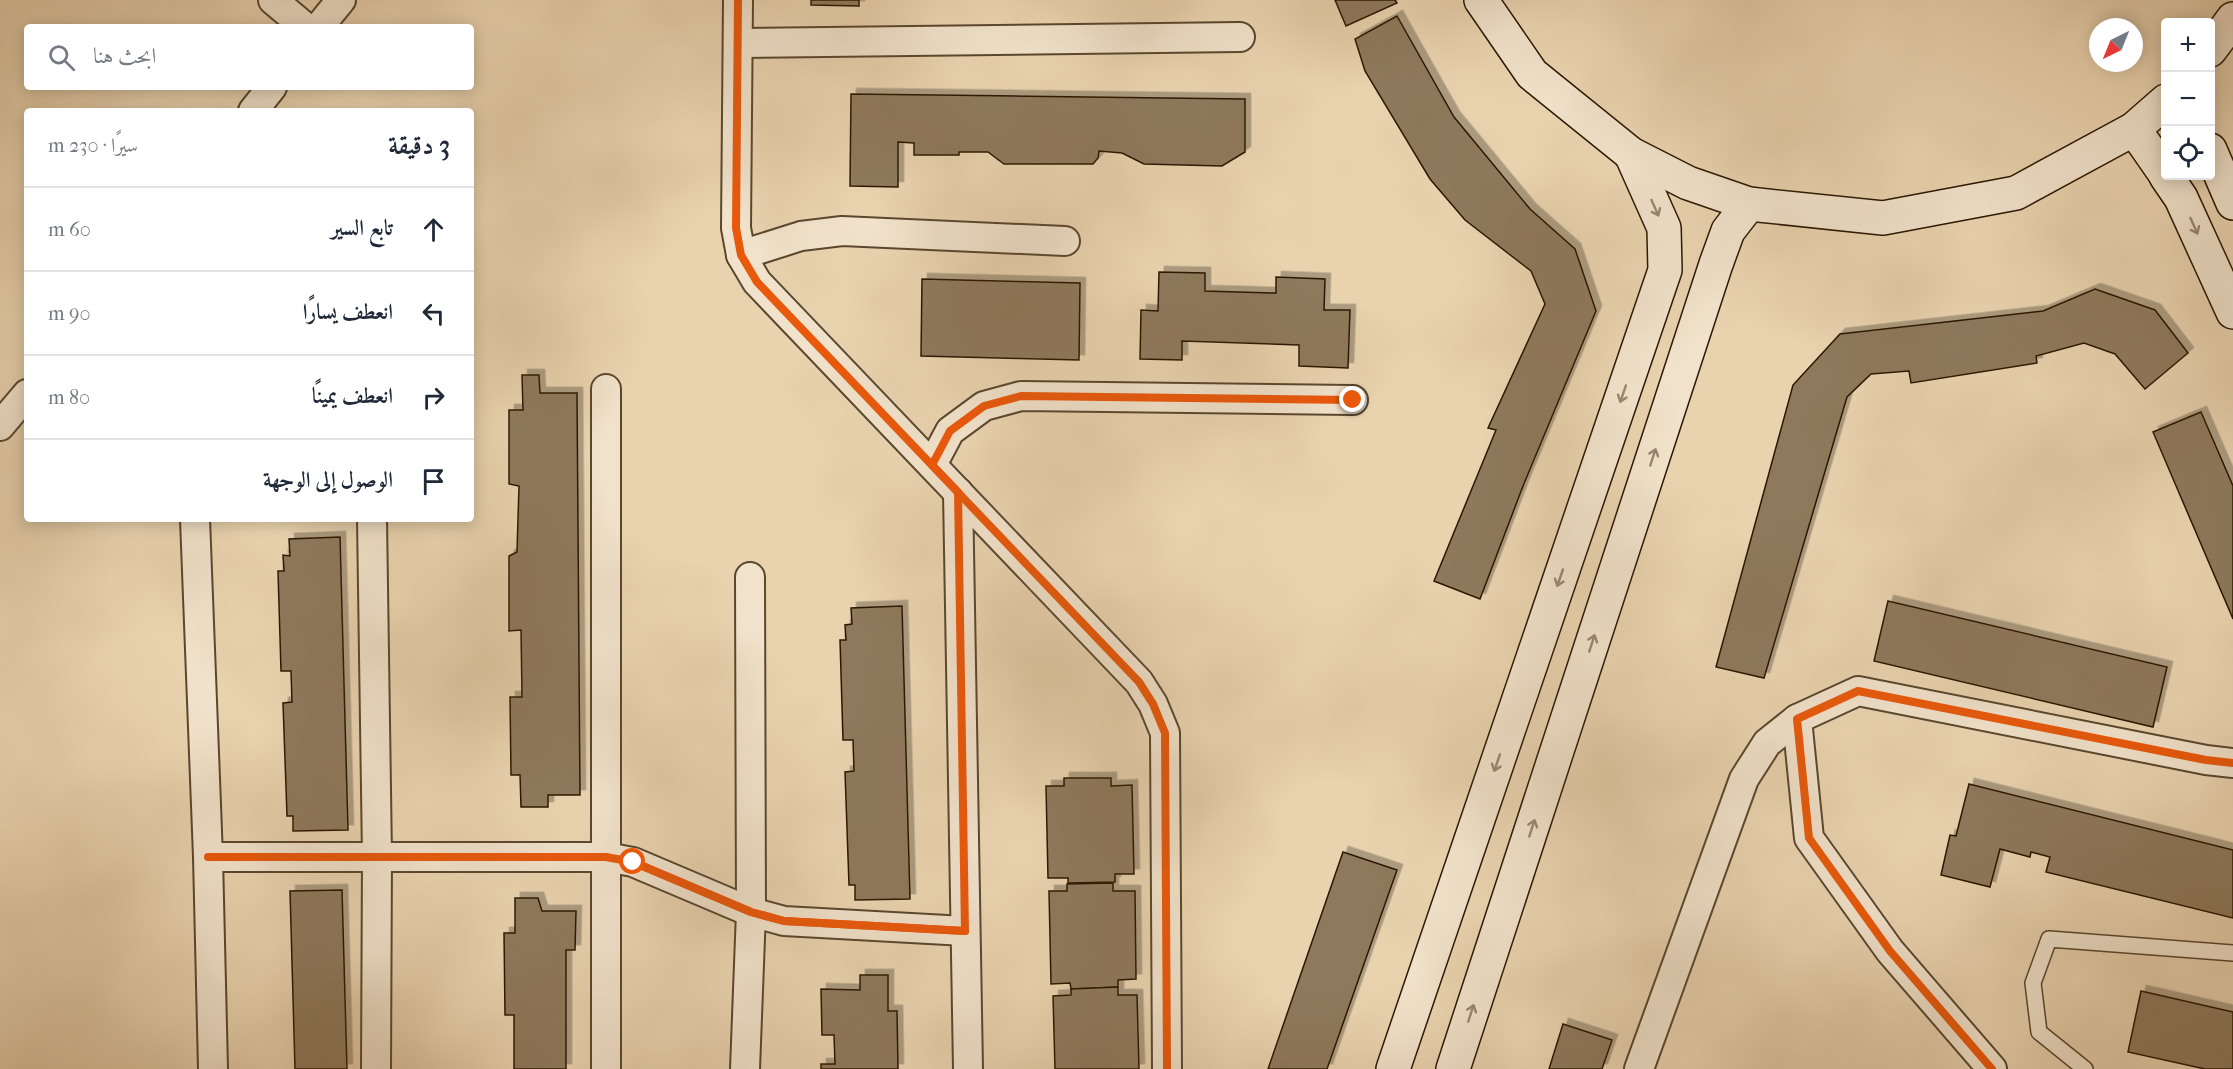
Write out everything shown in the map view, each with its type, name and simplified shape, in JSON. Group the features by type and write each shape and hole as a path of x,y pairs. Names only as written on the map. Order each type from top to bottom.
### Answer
{"main road":[{"path":"1481,0 1532,74 1631,154 1688,183 1749,204 1883,218 2016,193 2134,129 2161,105"},
{"path":"2215,44 2233,19"},
{"path":"2134,129 2161,168"},
{"path":"1393,1069 1665,270 1664,228 1631,154"},
{"path":"2215,160 2233,203"},
{"path":"2169,180 2181,198 2233,312"},
{"path":"1453,1069 1716,264 1728,231 1749,204"}],"street":[{"path":"273,0 301,24"},
{"path":"321,24 341,0"},
{"path":"738,0 736,228 741,255 757,282 1139,682 1153,704 1165,733 1167,1069"},
{"path":"738,43 1240,37"},
{"path":"255,108 270,90"},
{"path":"741,255 801,236 842,231 1065,242"},
{"path":"606,389 606,1069"},
{"path":"932,465 950,431 984,406 1021,396 1353,400"},
{"path":"0,426 24,398"},
{"path":"958,492 968,1069"},
{"path":"195,522 208,857 213,1069"},
{"path":"372,522 376,1069"},
{"path":"745,1069 751,912 750,577"},
{"path":"1639,1069 1744,778 1767,743 1797,719 1858,691 2206,760 2233,763"},
{"path":"1797,719 1809,838 1890,951 1992,1069"},
{"path":"208,857 606,857 633,862 751,912 784,921 965,931"}],"lane":[{"path":"2085,1069 2039,1032 2033,983 2049,939 2233,953"}],"building":[{"path":"811,0 859,0 859,6 811,5"},
{"path":"1335,0 1395,0 1397,3 1346,26"},
{"path":"1397,16 1454,117 1530,209 1575,249 1596,311 1523,486 1480,599 1434,581 1496,430 1488,428 1545,304 1531,271 1465,220 1430,179 1365,71 1355,39"},
{"path":"851,94 1245,99 1245,152 1222,166 1144,164 1122,153 1099,151 1098,158 1093,164 1004,164 988,152 959,152 959,155 914,155 914,143 898,142 898,187 850,186"},
{"path":"1159,272 1205,273 1205,291 1276,293 1276,277 1325,279 1324,310 1350,310 1348,368 1299,366 1299,345 1182,341 1182,360 1140,359 1141,310 1158,311"},
{"path":"922,279 1080,283 1079,360 921,356"},
{"path":"2095,289 2155,310 2188,353 2145,389 2115,354 2084,343 2036,356 2037,363 1911,383 1909,371 1871,374 1847,397 1764,678 1716,667 1793,385 1840,334 2043,311"},
{"path":"522,375 539,375 540,393 577,393 580,795 548,795 548,807 521,807 520,775 511,775 510,697 522,697 521,630 509,631 509,556 517,552 519,486 509,484 509,410 523,410"},
{"path":"2201,412 2233,486 2233,619 2153,432"},
{"path":"340,537 348,830 293,831 293,816 287,816 283,703 292,702 291,671 281,671 278,571 284,571 283,555 290,556 289,539"},
{"path":"1888,601 2167,667 2153,727 1874,661"},
{"path":"902,606 910,899 855,900 855,885 849,885 845,772 854,771 853,740 843,740 840,640 846,640 845,625 852,624 851,608"},
{"path":"1064,778 1111,778 1111,786 1132,785 1134,874 1115,874 1115,882 1068,883 1068,878 1048,878 1046,786 1064,786"},
{"path":"1969,784 2233,850 2233,918 2046,872 2050,857 2031,852 2030,857 2000,849 1990,887 1941,875 1950,835 1956,836"},
{"path":"1343,852 1397,870 1327,1069 1268,1069"},
{"path":"1113,883 1113,891 1135,891 1136,979 1118,980 1118,987 1071,989 1070,983 1051,984 1049,891 1067,891 1067,884"},
{"path":"342,890 347,1069 295,1069 290,891"},
{"path":"515,898 538,898 542,911 576,911 575,950 566,950 566,1069 514,1069 514,1015 505,1015 504,933 515,933"},
{"path":"860,975 888,975 888,1011 897,1011 898,1069 821,1069 821,1064 835,1064 834,1035 822,1035 821,989 860,990"},
{"path":"1118,987 1118,995 1137,995 1139,1069 1055,1069 1053,996 1071,995 1071,989"},
{"path":"2141,991 2233,1012 2233,1069 2205,1069 2128,1052"},
{"path":"1563,1024 1612,1040 1602,1069 1549,1069"}],"cycle path":[{"path":"738,0 736,228 741,255 757,282 1139,682 1153,704 1165,733 1167,1069"},
{"path":"1992,1069 1890,951 1809,838 1797,719 1858,691 2206,760 2233,763"},
{"path":"208,857 606,857 633,862 751,912 784,921 965,931"}],"route":[{"path":"633,862 751,912 784,921 965,931 958,492 932,465 950,431 984,406 1021,396 1353,400"}]}
